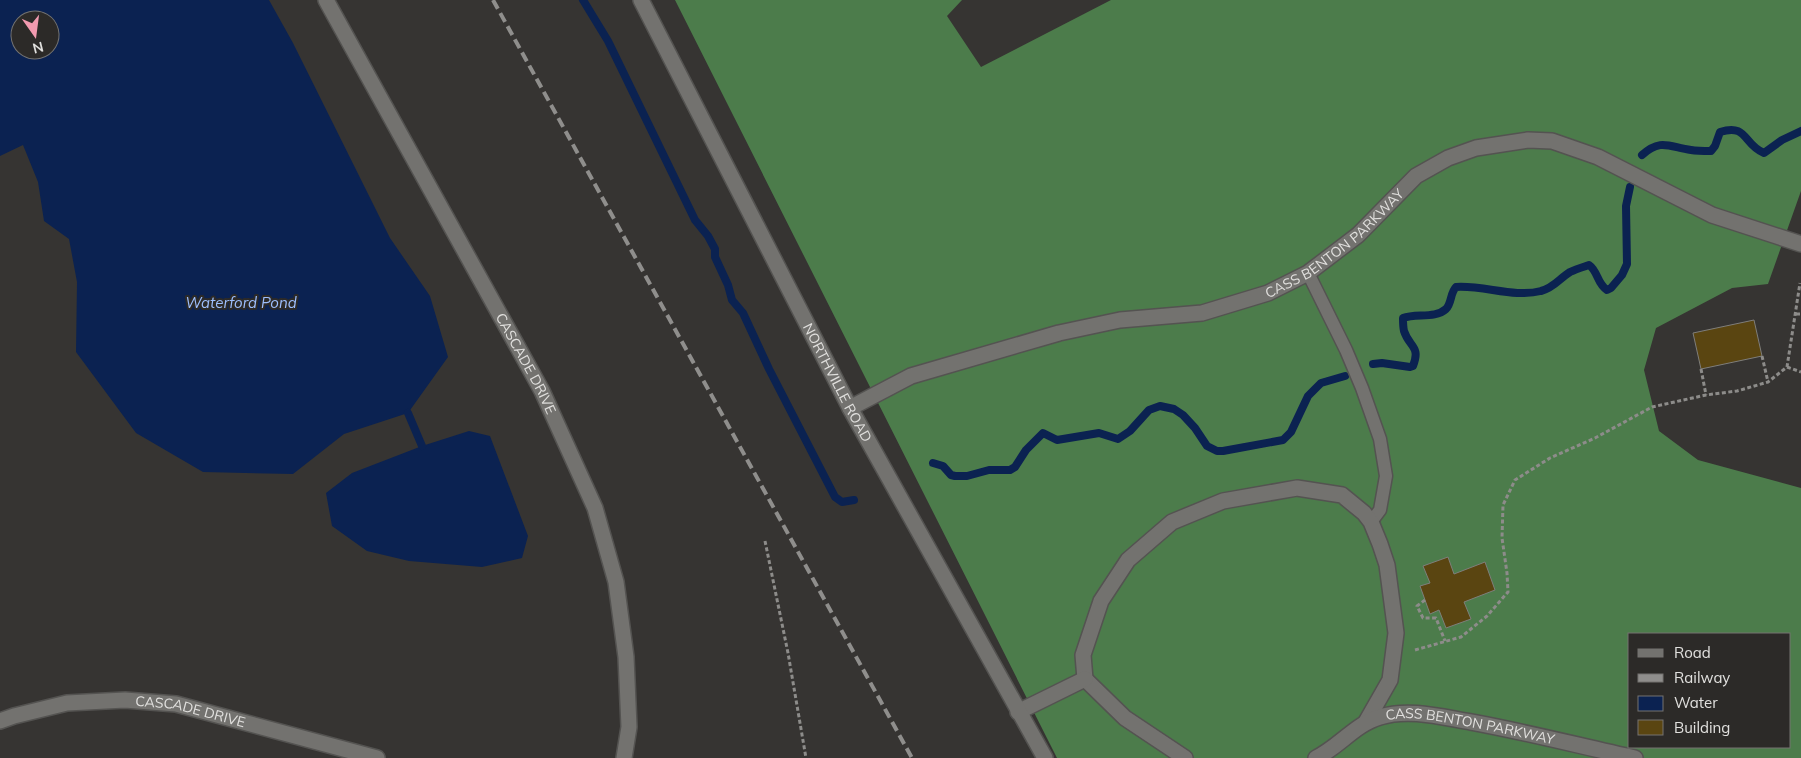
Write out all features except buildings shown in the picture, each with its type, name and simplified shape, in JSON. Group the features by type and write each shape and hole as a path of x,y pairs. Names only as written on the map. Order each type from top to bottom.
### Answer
{"street":[{"name":"CASCADE DRIVE","path":"326,0 542,391 595,508 616,582 626,657 628,727 624,758"},
{"name":"NORTHVILLE ROAD","path":"640,0 850,408 1045,758"},
{"name":"CASS BENTON PARKWAY","path":"850,408 911,376 1059,333 1120,320 1214,310 1268,293 1308,273 1358,235 1416,176 1448,158 1476,148 1528,140 1552,141 1598,157 1712,215 1801,244"},
{"path":"1184,758 1125,718 1085,678 1083,654 1101,601 1128,560 1172,522 1223,501 1297,488 1342,494 1364,513 1371,522 1387,565 1396,633 1390,680 1366,722"},
{"path":"1018,712 1085,678"},
{"name":"CASCADE DRIVE","path":"0,721 68,703 125,700 176,704 377,758"},
{"name":"CASS BENTON PARKWAY","path":"1316,758 1348,737 1366,722 1381,716 1403,712 1494,727 1635,758"}],"lane":[{"path":"1308,273 1346,350 1380,438 1386,476 1380,510 1371,522"}],"path":[{"path":"1393,656 1461,636 1487,616 1508,592 1502,538 1503,506 1515,480 1550,458 1595,438 1652,407 1737,391 1768,382 1787,367 1800,283"},
{"path":"1796,314 1801,314"},
{"path":"1762,356 1768,382"},
{"path":"1787,367 1801,372"},
{"path":"1701,369 1706,396"},
{"path":"764,541 788,653 806,758"},
{"path":"1425,600 1417,606 1423,618 1436,618 1444,642"}],"green space":[{"path":"675,0 962,0 947,16 981,67 1111,0 1801,0 1801,191 1768,284 1732,288 1656,328 1644,370 1659,431 1698,460 1801,488 1801,758 1057,758"}],"water":[{"name":"Waterford Pond","path":"0,0 269,0 293,43 390,238 430,296 448,357 408,413 344,434 293,474 203,472 136,433 76,352 77,282 69,239 44,221 38,182 23,145 0,156"},
{"path":"469,431 490,436 528,536 522,558 482,567 409,561 367,551 332,526 326,493 352,473 422,446"}],"waterway":[{"path":"583,0 608,41 695,220 708,236 715,249 715,257 728,285 732,300 743,313 769,369 835,497 842,502 854,500"},
{"path":"1642,155 1660,145 1711,151 1720,132 1729,130 1736,130 1741,133 1752,145 1764,153 1782,140 1801,131"},
{"path":"1373,364 1413,366 1416,354 1404,331 1403,318 1442,312 1448,307 1456,287 1531,293 1546,290 1570,272 1589,265 1604,287 1607,290 1611,288 1622,275 1627,264 1626,206 1630,187"},
{"path":"933,463 943,466 951,475 955,476 967,476 989,470 1010,470 1015,467 1026,450 1043,433 1057,440 1099,433 1118,439 1130,431 1149,410 1160,406 1174,409 1183,415 1195,428 1207,446 1217,451 1283,440 1291,432 1308,396 1321,383 1345,376"},
{"path":"408,413 422,446"}],"railway":[{"path":"493,0 912,758"}]}
